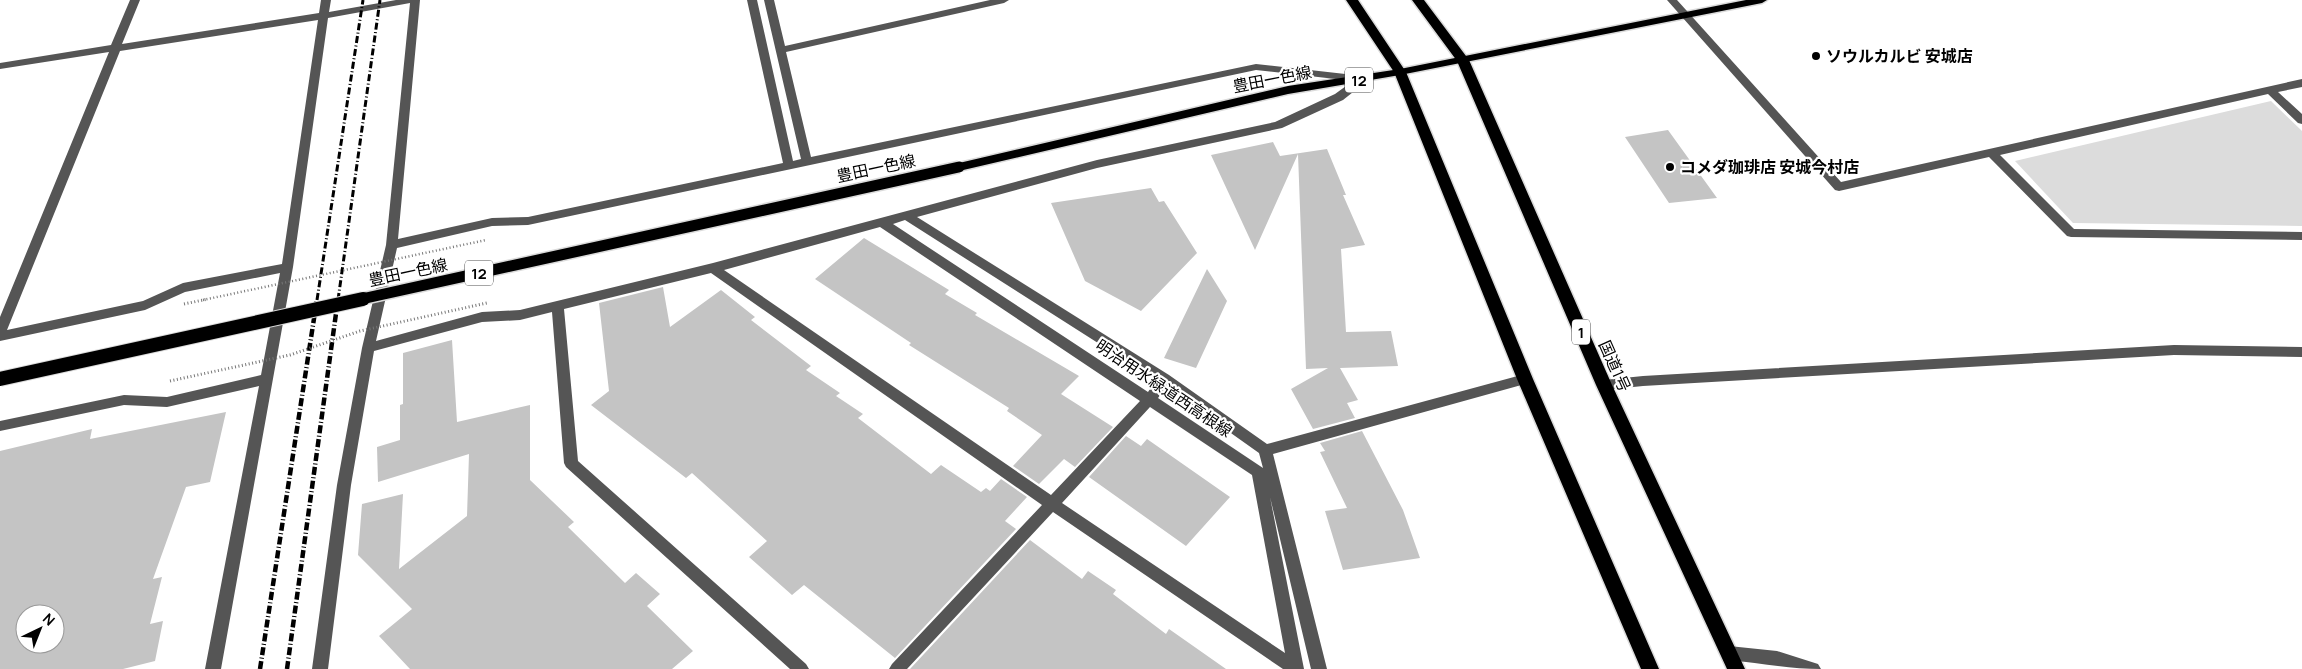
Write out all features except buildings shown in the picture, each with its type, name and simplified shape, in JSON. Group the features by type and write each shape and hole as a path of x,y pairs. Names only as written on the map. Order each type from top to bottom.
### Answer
{"highway":[{"path":"1352,0 1400,72 1525,379 1650,669"},
{"name":"国道1号","path":"1418,0 1463,60 1604,385 1736,669"}],"main road":[{"name":"豊田一色線","path":"0,379 959,167 1288,90 1400,72 1762,0"}],"street":[{"path":"0,332 134,0"},
{"path":"213,669 288,267 326,0"},
{"path":"0,66 378,7 409,0"},
{"path":"320,669 344,485 368,348 392,244 415,0"},
{"path":"752,0 789,167"},
{"path":"769,0 807,162"},
{"path":"782,50 1004,0"},
{"path":"1672,0 1839,187 2302,83"},
{"path":"392,244 492,222 528,221 1256,67 1363,79"},
{"path":"368,348 482,317 520,315 714,268 1097,164 1278,125 1339,97 1363,79"},
{"path":"2271,91 2302,120"},
{"path":"1992,153 2071,234 2302,236"},
{"path":"907,216 1164,379 1265,450 1319,669"},
{"name":"明治用水緑道西高根線","path":"882,223 1258,472 1296,669"},
{"path":"0,336 145,305 183,288 288,267"},
{"path":"714,268 1052,504 1296,669"},
{"path":"558,306 571,463 801,669"},
{"path":"1604,385 1652,380 2174,350 2302,352"},
{"path":"0,426 124,400 167,402 267,379"},
{"path":"897,669 1150,399 1164,379"},
{"path":"1265,450 1525,379"},
{"path":"1729,653 1777,658 1813,669"}],"path":[{"path":"184,304 486,240"},
{"path":"170,382 290,355 360,332 487,303"}],"shaded area":[{"path":"2271,101 2302,131 2302,226 2073,223 2015,161"}],"railway":[{"path":"317,300 363,0"},
{"path":"338,300 380,0"},
{"path":"260,669 317,299"},
{"path":"287,669 338,299"}],"place":[{"name":"ソウルカルビ 安城店","path":"1816,56"},
{"name":"コメダ珈琲店 安城今村店","path":"1670,167"}]}
